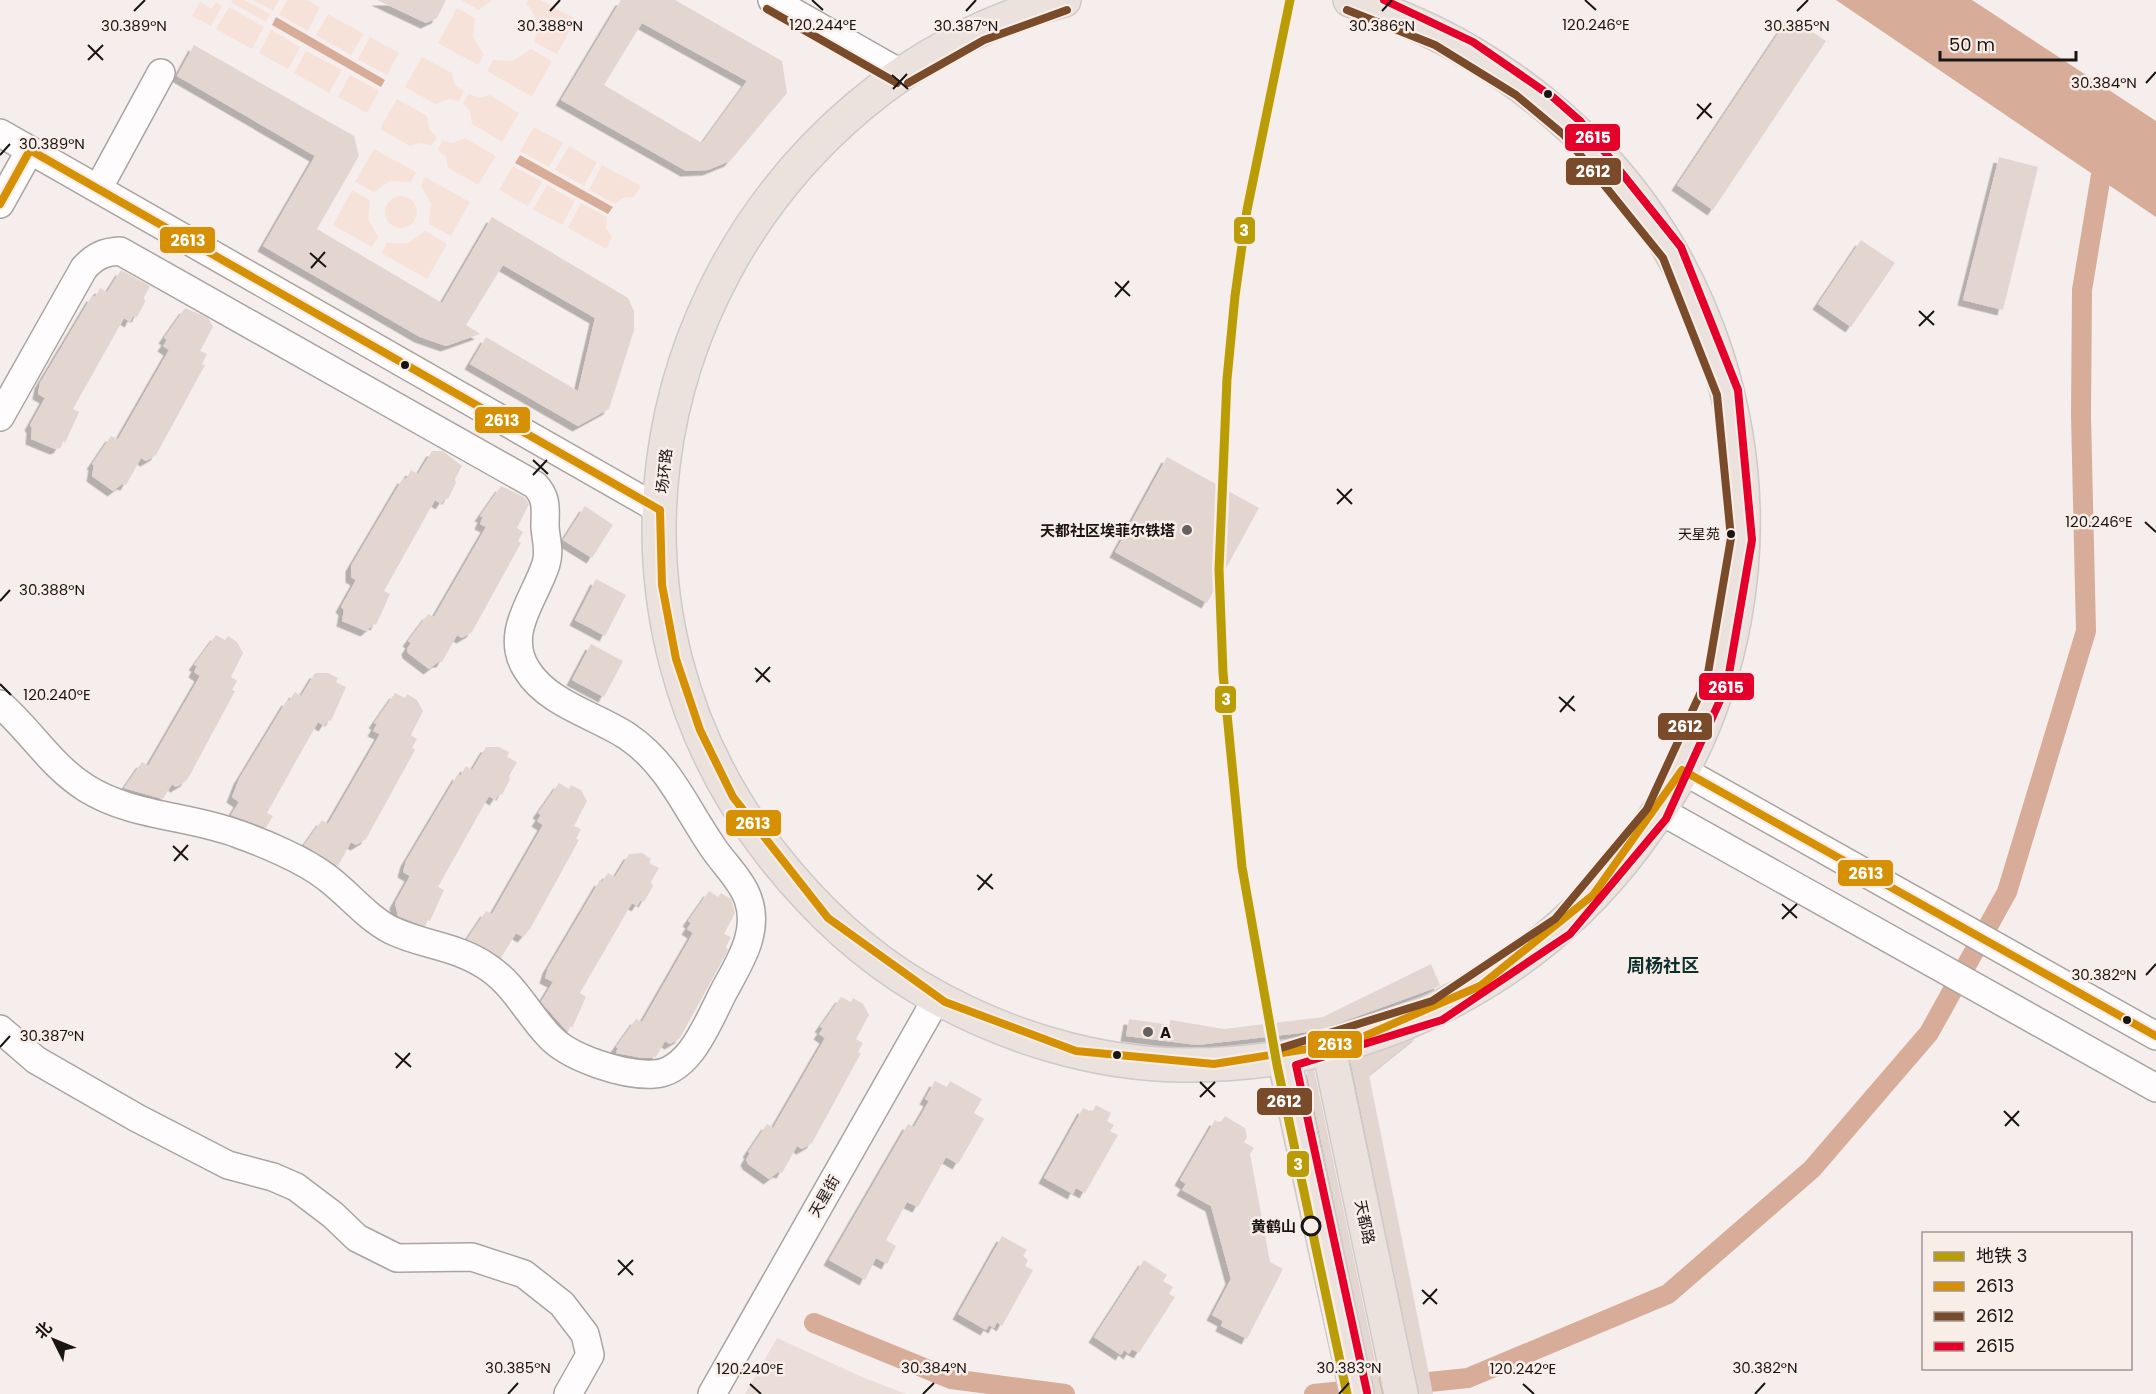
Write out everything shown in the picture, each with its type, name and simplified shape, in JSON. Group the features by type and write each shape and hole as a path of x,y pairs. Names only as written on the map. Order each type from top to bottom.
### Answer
{"main road":[{"name":"场环路","path":"1064,0 998,22 935,52 878,90 810,150 789,173 732,254 711,294 689,348 674,401 662,465 660,510 662,588 674,653 689,705 718,772 750,826 796,886 849,938 899,976 937,998 1001,1029 1057,1047 1114,1059 1180,1066 1252,1063 1284,1058 1329,1049 1416,1020 1464,997 1507,970 1552,935 1594,895 1636,845 1682,770 1717,686 1729,644 1739,585 1743,536 1742,481 1735,427 1723,375 1693,293 1660,233 1632,192 1597,151 1546,104 1493,65 1448,40 1370,6 1350,0"},
{"name":"天都路","path":"1329,1049 1401,1394"},
{"path":"1284,1058 1357,1394"}],"street":[{"path":"772,0 902,74"},
{"path":"98,189 161,73"},
{"path":"0,133 660,510"},
{"path":"0,204 30,150"},
{"path":"0,417 84,268 94,257 107,252 120,251 535,485 544,495 549,546 546,563 522,615 519,651 525,668 548,693 612,727 647,751 673,780 693,817 748,897 750,930 746,950 696,1043 681,1063 667,1071 654,1074 602,1065 567,1050 550,1038 515,992 494,972 475,959 448,947 388,929 322,874 246,837 212,824 142,812 90,791 67,775 17,719 0,704"},
{"path":"340,374 358,338"},
{"path":"1682,770 2156,1036"},
{"path":"1659,810 2156,1088"},
{"name":"天星街","path":"712,1394 937,998"},
{"path":"0,1029 36,1060 137,1118 228,1165 273,1177 296,1187 333,1215 357,1238 397,1258 472,1257 524,1274 562,1304 585,1334 590,1355 568,1394"}],"shaded area":[{"path":"232,0 244,0 270,14 266,22 231,2"},
{"path":"253,0 279,0 273,11"},
{"path":"287,0 307,0 320,7 308,31 279,15"},
{"path":"461,0 492,0 479,10"},
{"path":"528,0 540,0 576,19 557,54 534,42 537,32 536,22 533,12 526,4"},
{"path":"1836,0 1972,0 2156,121 2156,217"},
{"path":"200,2 212,9 216,2 222,6 211,26 192,16"},
{"path":"229,7 264,27 252,49 216,29"},
{"path":"457,8 475,18 473,37 484,55 478,65 438,43"},
{"path":"328,14 364,34 351,55 316,35"},
{"path":"276,17 385,80 381,87 272,25"},
{"path":"271,30 300,47 288,69 259,53"},
{"path":"370,37 399,53 387,75 358,59"},
{"path":"531,49 552,61 532,97 487,71 493,60 513,61"},
{"path":"306,51 342,70 329,93 294,73"},
{"path":"422,57 452,73 455,85 464,91 459,101 448,99 436,104 405,87"},
{"path":"350,75 379,91 367,113 338,97"},
{"path":"469,94 479,98 490,95 519,113 502,142 472,124 470,111 463,103"},
{"path":"397,99 427,116 429,129 437,138 431,146 421,143 410,146 380,129"},
{"path":"534,127 563,143 549,167 520,151"},
{"path":"465,138 496,156 478,185 448,168 446,157 438,150 442,141 453,143"},
{"path":"569,146 597,162 584,186 555,170"},
{"path":"374,149 416,172 411,182 390,181 374,192 355,182"},
{"path":"520,155 613,207 608,214 515,163"},
{"path":"602,165 641,186 634,197 623,198 614,204 589,190"},
{"path":"513,166 542,182 528,206 499,190"},
{"path":"425,177 470,202 451,236 429,224 431,204 421,186"},
{"path":"547,185 575,201 562,225 533,209"},
{"path":"352,190 370,200 368,219 378,237 372,247 333,225"},
{"path":"401,196 412,201 417,212 412,223 401,228 390,223 385,212 390,201"},
{"path":"581,203 607,217 606,228 612,237 606,249 568,228"},
{"path":"425,231 447,244 427,279 381,253 387,243 408,243"},
{"path":"777,1338 862,1377 906,1394 745,1394"}],"building":[{"path":"377,0 446,0 437,18 426,23"},
{"path":"621,0 675,0 782,61 787,93 730,161 708,170 686,171 561,100","holes":["642,23 747,81 702,143 604,85"]},
{"path":"1789,17 1826,41 1713,210 1677,185"},
{"path":"194,45 354,136 359,156 317,229 442,303 492,217 628,298 634,311 634,330 609,409 578,426 470,364 486,337 578,391 595,318 503,265 466,325 480,334 446,346 420,337 263,246 315,156 177,76"},
{"path":"1999,157 2038,167 2003,310 1963,300"},
{"path":"1861,240 1895,263 1851,327 1818,304"},
{"path":"121,270 150,286 144,297 145,302 137,317 133,316 130,322 124,318 73,409 79,412 65,443 63,441 59,448 55,449 31,439 30,425 45,398 38,394 40,383 92,296 95,297 100,288 107,292"},
{"path":"185,308 208,318 213,327 200,351 207,354 202,364 205,365 156,455 146,461 141,458 126,485 122,484 113,491 92,476 94,465 92,464 111,436 118,439 169,350 163,346 167,340 164,338"},
{"path":"432,451 443,451 462,466 448,499 445,498 441,504 435,500 384,591 390,594 376,625 374,624 366,631 342,621 344,610 341,607 356,580 351,577 351,566 403,478 406,479 411,470 418,474"},
{"name":"天都社区埃菲尔铁塔","path":"1167,457 1259,508 1207,603 1115,552"},
{"path":"501,486 524,497 529,504 517,528 523,532 518,541 521,543 472,632 462,638 457,635 442,662 438,662 429,669 408,653 407,649 411,643 408,641 428,614 434,617 486,527 480,524 483,517 480,516"},
{"path":"585,506 613,525 592,558 563,540"},
{"path":"596,579 626,595 605,636 575,620"},
{"path":"216,635 225,640 228,636 237,642 243,653 231,677 237,681 232,690 235,691 191,773 186,781 176,787 172,784 163,799 124,788 142,762 148,766 200,676 194,672 197,666 194,665"},
{"path":"591,644 623,661 604,697 572,680"},
{"path":"315,673 328,673 338,678 336,682 346,687 331,721 328,720 324,726 318,722 267,813 273,816 266,828 231,815 239,802 232,797 239,779 287,700 289,701 295,692 301,696"},
{"path":"395,693 405,698 407,694 417,700 423,711 411,735 417,739 412,748 415,750 366,839 356,845 351,842 338,866 304,845 322,820 328,824 380,734 373,731 377,724 374,723"},
{"path":"486,747 499,747 509,752 507,757 517,762 502,795 499,794 495,800 489,796 438,887 444,890 430,921 428,920 424,926 398,916 395,903 410,876 403,872 406,861 458,774 460,776 466,766 472,770"},
{"path":"559,783 569,789 571,785 581,790 587,801 574,826 581,829 576,839 579,840 530,929 523,937 516,933 501,958 467,939 486,911 492,914 543,825 537,821 541,815 538,813"},
{"path":"642,853 651,859 649,863 659,868 651,882 653,886 644,902 641,900 637,906 632,903 580,993 586,997 572,1028 570,1026 567,1031 541,1002 553,982 545,978 548,968 600,880 602,882 608,873 615,877 629,854"},
{"path":"709,891 718,897 721,893 731,899 735,913 724,934 731,937 726,947 728,950 680,1038 670,1044 665,1041 656,1057 643,1058 616,1053 618,1048 616,1047 636,1019 642,1022 693,933 687,929 691,923 688,921"},
{"path":"1431,964 1440,985 1435,988 1317,1031 1197,1045 1126,1036 1129,1019 1170,1025 1170,1020 1224,1029 1323,1017"},
{"path":"841,997 851,1002 853,998 863,1004 869,1015 856,1039 863,1043 858,1052 861,1053 812,1143 802,1149 797,1146 782,1173 778,1172 769,1179 748,1164 746,1160 750,1153 748,1152 767,1124 773,1128 825,1038 819,1034 823,1028 820,1027"},
{"path":"1420,1034 1369,1075 1433,1394 1419,1394 1350,1059"},
{"path":"1314,1069 1382,1394 1375,1394 1306,1070"},
{"path":"935,1081 947,1087 950,1081 982,1099 974,1113 984,1119 958,1164 946,1157 918,1207 907,1202 886,1240 896,1246 887,1264 876,1258 865,1280 829,1260 908,1124 914,1127 929,1101 925,1099"},
{"path":"1096,1105 1111,1113 1107,1121 1114,1125 1110,1131 1118,1135 1085,1193 1076,1188 1073,1194 1044,1178 1083,1108 1092,1112"},
{"path":"1225,1116 1245,1128 1247,1137 1244,1142 1254,1148 1250,1154 1270,1262 1283,1269 1247,1339 1221,1326 1223,1321 1212,1315 1231,1279 1211,1206 1182,1190 1186,1184 1180,1180 1215,1120 1220,1123"},
{"path":"1002,1236 1027,1250 1023,1256 1028,1260 1025,1266 1033,1270 1002,1326 997,1322 994,1328 989,1325 986,1330 958,1314"},
{"path":"1144,1260 1167,1275 1163,1281 1173,1287 1169,1294 1175,1297 1139,1353 1132,1349 1129,1354 1124,1350 1121,1355 1094,1337"}],"waterway":[{"path":"1314,1394 1468,1378 1668,1294 1812,1169 1929,1033 2007,892 2086,631 2081,416 2082,290 2101,175 2107,156"},
{"path":"814,1323 951,1379 1065,1394"}],"metro line":[{"name":"3","path":"1290,0 1247,210 1235,296 1227,379 1219,569 1223,673 1242,867 1277,1065 1347,1394"}],"transit line":[{"name":"2615","path":"1367,1392 1296,1065 1442,1020 1570,934 1666,819 1727,685 1752,540 1738,390 1681,247 1580,121 1554,98 1473,42 1384,0"},
{"name":"2612","path":"767,9 897,83"},
{"name":"2612","path":"908,83 984,40 1067,10"},
{"name":"2612","path":"1346,1394 1274,1054 1281,1048 1432,1001 1555,919 1647,809 1707,679 1731,538 1717,395 1663,258 1564,135 1516,95 1435,45 1347,10"},
{"name":"2613","path":"30,150 660,510"},
{"name":"2613","path":"0,204 30,150"},
{"name":"2613","path":"660,510 662,585 676,659 700,730 733,797 828,918 945,1002 1076,1051 1214,1064 1351,1042 1480,986 1593,895 1682,770 2156,1036"}],"place":[{"name":"天都社区埃菲尔铁塔","path":"1187,530"},
{"name":"天星苑","path":"1731,534"},
{"name":"A","path":"1148,1032"},
{"name":"黄鹤山","path":"1311,1226"}],"district":[{"name":"周杨社区","path":"1663,965"}]}
